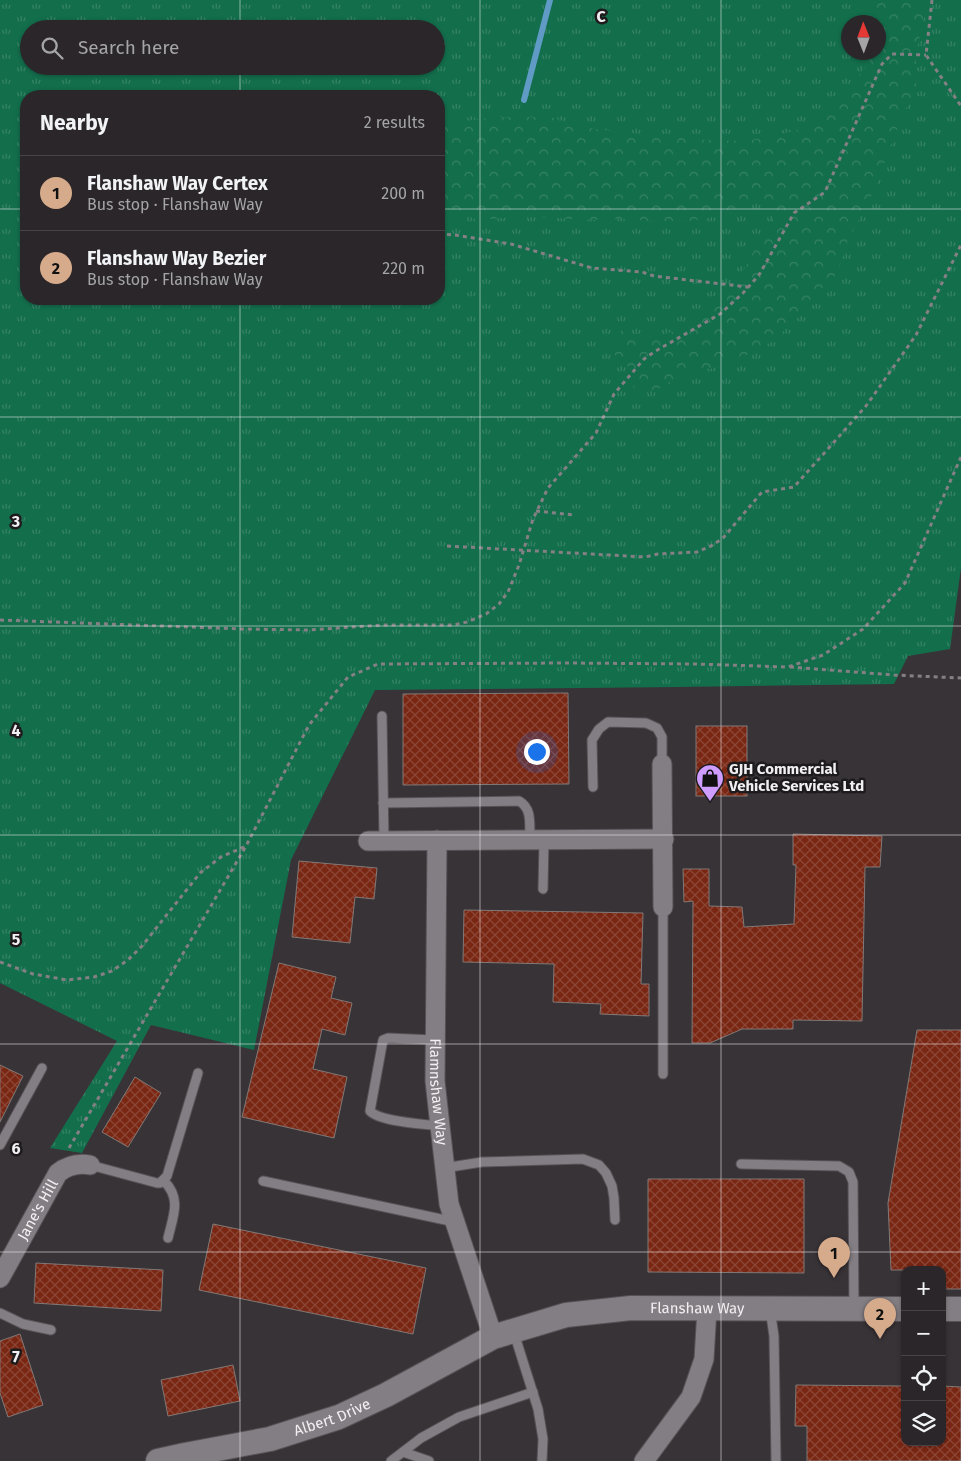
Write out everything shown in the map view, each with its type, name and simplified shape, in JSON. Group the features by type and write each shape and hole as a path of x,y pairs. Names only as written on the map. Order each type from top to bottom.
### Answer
{"street":[{"path":"662,764 663,907"},
{"name":"Flamnshaw Way","path":"438,840 435,1081 444,1168 455,1222 504,1334"},
{"path":"376,841 664,840"},
{"name":"Jane's Hill","path":"0,1278 58,1173 66,1167 83,1164 90,1165"},
{"name":"Flanshaw Way","path":"504,1334 566,1315 631,1308 901,1309"},
{"path":"644,1461 691,1397 704,1359 707,1309"},
{"path":"946,1309 961,1309"},
{"name":"Albert Drive","path":"158,1461 185,1454 270,1439 339,1417 504,1334"}],"lane":[{"path":"376,841 383,803 382,716"},
{"path":"594,787 592,740 608,722 646,722 657,728 662,737 662,764"},
{"path":"383,803 519,801 525,804 529,810 537,840 543,889"},
{"path":"663,907 663,1074"},
{"path":"435,1040 388,1038 383,1040 370,1111 373,1115 385,1118 440,1126"},
{"path":"0,1145 42,1068"},
{"path":"90,1165 160,1183 164,1181 198,1073"},
{"path":"444,1168 482,1162 583,1159 599,1165 606,1173 612,1186 615,1220"},
{"path":"741,1164 839,1166 849,1172 854,1182 854,1309"},
{"path":"164,1181 173,1192 175,1199 168,1238"},
{"path":"263,1181 455,1222"},
{"path":"770,1309 774,1336 776,1461"},
{"path":"0,1313 23,1324 51,1330"},
{"path":"504,1334 533,1392 543,1439 542,1461"},
{"path":"391,1461 421,1438 459,1417 533,1392"},
{"path":"403,1452 430,1461"}],"path":[{"path":"932,0 926,55 961,106"},
{"path":"0,620 309,630 382,625 453,625 467,622 486,614 499,604 508,592 536,511 548,488 596,433 614,394 644,359 720,314 759,275 794,213 824,192 882,64 892,54 926,55"},
{"path":"445,235 511,244 592,268 642,272 654,276 748,287"},
{"path":"447,546 645,557 658,554 697,552 711,546 722,538 762,492 794,487 866,406 916,335 961,245"},
{"path":"788,667 822,655 863,629 905,584 961,457"},
{"path":"536,511 574,515"},
{"path":"66,1167 72,1140 246,846 309,725 348,677 378,664 574,663 788,667 961,678"},
{"path":"0,962 33,974 66,980 94,977 112,971 128,960 142,946 200,873 221,857 246,846"}],"green space":[{"path":"0,0 961,0 961,568 950,649 908,656 894,684 375,690 291,860 254,1050 151,1025 82,1153 50,1148 117,1041 0,983"},
{"path":"861,0 926,0 916,53 916,85 913,98 904,111 873,193 848,240 839,268 831,283 815,292 796,320 771,342 743,357 710,369 694,367 658,389 644,391 633,387 629,367 617,358 610,346 614,337 622,330 641,336 658,336 688,325 715,308 736,283 768,228 773,215 771,205 751,203 713,217 689,221 589,220 539,217 477,220 458,212 445,199 445,123 497,117 549,117 595,129 706,140 744,141 802,129 825,113 845,93 870,60 886,60 886,15 880,15"}],"building":[{"path":"568,693 569,784 403,785 403,694"},
{"path":"696,726 747,726 747,796 696,796"},
{"path":"793,834 882,836 880,867 865,867 862,1021 793,1020 793,1029 742,1029 710,1043 692,1043 693,901 684,902 683,869 709,869 709,906 742,907 744,927 794,924 796,865 793,865"},
{"path":"299,861 377,868 374,899 355,897 350,943 292,937"},
{"path":"464,910 643,913 641,984 649,984 649,1016 600,1014 601,1004 553,1002 554,964 463,962"},
{"path":"279,963 336,977 331,998 352,1003 345,1035 322,1029 313,1069 347,1077 334,1138 242,1117"},
{"path":"917,1030 961,1030 961,1289 946,1289 946,1266 901,1266 901,1270 891,1270 888,1203"},
{"path":"0,1065 23,1076 0,1122"},
{"path":"135,1077 161,1093 128,1147 102,1132"},
{"path":"648,1179 804,1179 804,1273 648,1272"},
{"path":"213,1224 426,1268 413,1334 199,1290"},
{"path":"36,1263 163,1270 161,1311 34,1303"},
{"path":"20,1334 43,1405 8,1417 0,1393 0,1341"},
{"path":"233,1365 240,1401 168,1416 161,1380"},
{"path":"796,1385 901,1386 901,1446 946,1446 946,1386 961,1387 961,1461 807,1461 807,1426 795,1426"}],"waterway":[{"path":"524,100 550,0"}],"place":[{"name":"GJH Commercial Vehicle Services Ltd","path":"710,802"},
{"name":"Flanshaw Way Certex","path":"834,1278"},
{"name":"Flanshaw Way Bezier","path":"880,1339"}]}
